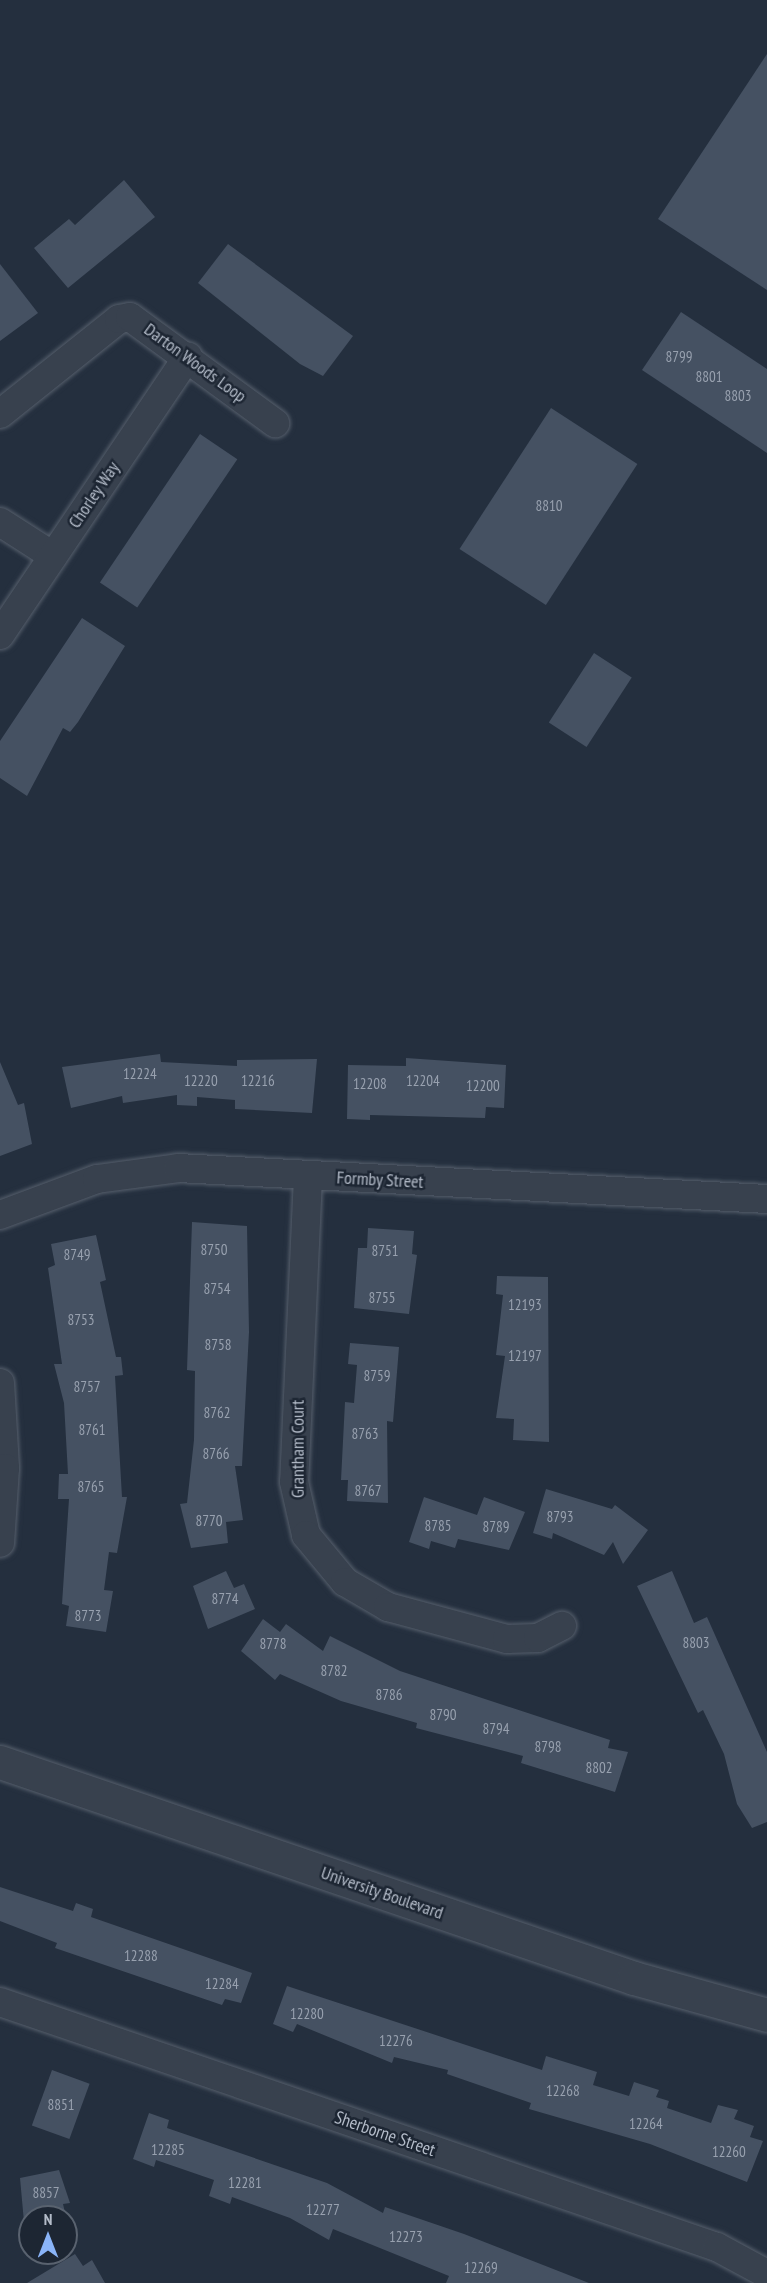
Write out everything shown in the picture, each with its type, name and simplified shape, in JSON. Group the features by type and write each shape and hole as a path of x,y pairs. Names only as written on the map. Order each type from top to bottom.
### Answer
{"street":[{"name":"Darton Woods Loop","path":"0,414 119,319 130,317 188,356 275,423"},
{"name":"Chorley Way","path":"0,635 188,356"},
{"path":"0,522 53,556"},
{"name":"Formby Street","path":"0,1215 97,1179 137,1171 767,1199"},
{"name":"Grantham Court","path":"308,1177 294,1482 306,1535 345,1582 407,1614 507,1639 538,1638 562,1626"},
{"path":"0,1383 5,1468 0,1543"},
{"name":"University Boulevard","path":"0,1762 601,1967 767,2015"},
{"name":"Sherborne Street","path":"2,2008 717,2247 767,2274"}],"building":[{"path":"767,54 767,290 658,219"},
{"path":"124,180 155,217 68,288 34,248 69,219 75,225"},
{"path":"228,244 353,336 323,376 300,364 198,283"},
{"path":"0,264 38,313 0,341"},
{"path":"681,312 767,369 767,453 642,370"},
{"path":"551,408 637,464 546,605 460,549"},
{"path":"200,434 237,459 137,608 100,582"},
{"path":"82,618 125,646 78,722 70,732 63,728 27,796 0,778 0,741"},
{"path":"594,653 632,678 587,747 549,723"},
{"path":"160,1054 161,1062 237,1066 237,1060 317,1059 312,1113 235,1109 235,1100 197,1097 197,1106 177,1105 177,1095 123,1103 122,1096 71,1108 62,1067"},
{"path":"406,1058 506,1065 504,1108 486,1107 485,1118 370,1115 370,1120 347,1119 348,1065 406,1066"},
{"path":"0,1062 18,1105 24,1103 32,1144 0,1156"},
{"path":"192,1222 247,1226 249,1332 242,1466 235,1466 243,1520 226,1522 228,1543 191,1548 180,1504 187,1503 194,1440 195,1371 187,1370"},
{"path":"368,1228 414,1231 412,1254 417,1255 409,1314 354,1308 358,1248 367,1248"},
{"path":"96,1235 106,1280 100,1282 116,1357 121,1357 123,1375 115,1376 122,1497 127,1497 117,1553 109,1552 104,1590 113,1591 106,1632 66,1626 69,1606 62,1604 69,1499 58,1499 59,1474 68,1474 64,1403 54,1364 62,1364 48,1268 55,1265 51,1244"},
{"path":"497,1276 548,1277 549,1442 513,1440 514,1419 496,1418 505,1356 496,1355 503,1295 496,1294"},
{"path":"350,1343 399,1347 393,1422 387,1421 388,1503 347,1501 348,1480 341,1480 345,1402 354,1403 357,1365 348,1364"},
{"path":"546,1489 612,1509 615,1505 648,1530 623,1564 613,1542 604,1555 553,1533 552,1539 533,1533"},
{"path":"424,1497 477,1515 484,1497 525,1512 509,1550 458,1539 455,1548 431,1541 429,1549 409,1542"},
{"path":"226,1571 234,1588 244,1584 255,1609 208,1629 193,1586"},
{"path":"672,1571 694,1623 707,1617 767,1752 767,1822 752,1828 737,1804 724,1754 703,1710 698,1713 637,1586"},
{"path":"263,1619 280,1632 286,1624 323,1651 330,1636 400,1671 610,1740 608,1748 628,1752 615,1792 521,1763 523,1756 416,1728 417,1723 341,1701 280,1674 275,1680 241,1651"},
{"path":"0,1887 73,1911 76,1903 93,1909 91,1917 252,1973 241,2003 225,1999 222,2005 55,1948 57,1943 0,1921"},
{"path":"287,1986 542,2070 546,2056 597,2072 593,2085 629,2096 634,2082 659,2090 656,2097 669,2101 667,2108 711,2123 718,2105 738,2110 734,2119 754,2126 750,2137 763,2141 747,2182 650,2144 529,2109 531,2103 447,2074 448,2070 394,2057 392,2063 297,2024 293,2032 273,2024"},
{"path":"52,2070 90,2084 69,2139 32,2125"},
{"path":"149,2113 169,2120 167,2128 327,2183 383,2213 385,2207 464,2234 589,2283 446,2283 449,2276 333,2229 329,2240 290,2218 232,2197 230,2204 209,2196 214,2180 156,2160 154,2167 133,2159"},
{"path":"59,2170 70,2203 22,2205 20,2178"},
{"path":"78,2258 83,2266 92,2260 105,2283 27,2283 57,2265 78,2265"}]}
